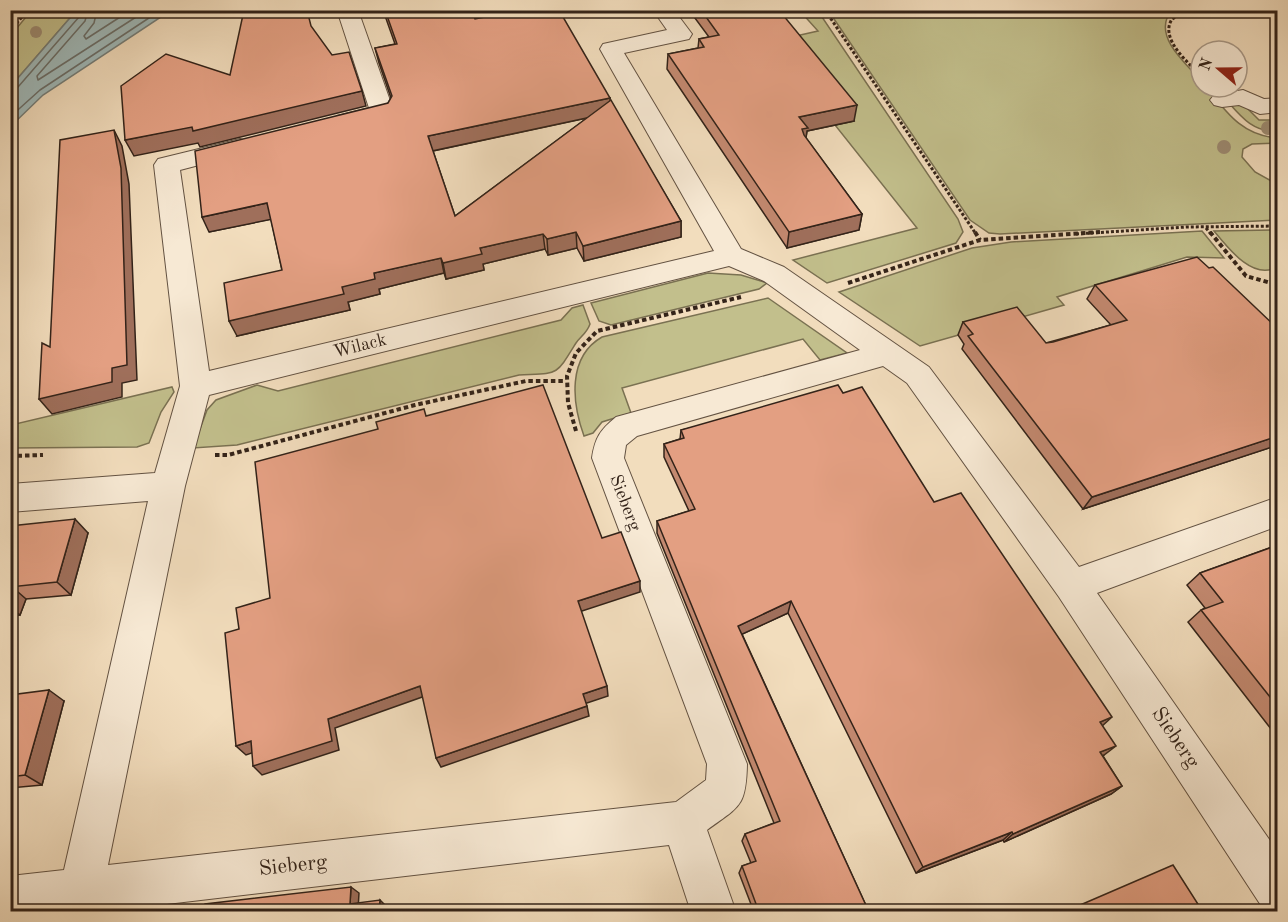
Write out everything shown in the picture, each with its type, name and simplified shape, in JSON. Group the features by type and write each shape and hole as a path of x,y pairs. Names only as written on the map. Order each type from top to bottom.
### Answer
{"street":[{"path":"326,126 382,112 347,10"},
{"path":"663,10 681,34 611,49 731,256"},
{"path":"1221,100 1243,97 1260,107 1278,105"},
{"path":"79,901 172,470 196,386 167,165 269,140"},
{"name":"Sieberg","path":"731,256 774,274 918,375 1072,586 1278,891"},
{"name":"Wilack","path":"196,386 731,256"},
{"name":"Sieberg","path":"10,898 79,901 683,822 726,791 727,764 608,458 611,439 627,426 889,353"},
{"path":"10,498 172,470"},
{"path":"1072,586 1278,511"},
{"path":"683,822 714,912"}],"path":[{"path":"10,31 28,10"},
{"path":"825,10 980,240"},
{"path":"1188,10 1174,18 1169,24 1170,35 1175,45 1189,62"},
{"path":"608,458 582,447 568,412 565,381 585,340 597,331 767,291 832,288 980,240 1206,227 1278,226"},
{"path":"1206,227 1246,276 1278,285"},
{"path":"172,470 415,405 526,381 565,381"},
{"path":"10,456 46,455"}],"shaded area":[{"path":"847,10 878,13 877,11 1179,11 1167,18 1165,27 1170,44 1189,68 1189,99 1216,99 1228,114 1245,127 1265,136 1277,138 1277,143 1252,144 1243,149 1242,157 1255,172 1277,184 1277,220 989,233 970,220 830,13"},
{"path":"31,11 76,11 11,86 11,35"},
{"path":"800,11 818,11 958,219 963,232 956,243 827,283 793,260 917,228 835,125 854,120 787,38 818,31"},
{"path":"1240,101 1259,120 1277,120 1277,132 1255,127 1228,102"},
{"path":"1277,230 1277,267 1268,270 1259,270 1242,261 1214,231"},
{"path":"1202,231 1224,258 1187,257 1057,297 1064,305 920,346 839,292 972,248 1011,242"},
{"path":"708,273 741,275 767,283 759,289 611,325 599,321 591,303"},
{"path":"768,298 847,353 820,360 803,339 622,388 631,413 602,422 593,433 584,436 577,409 575,382 583,356 602,337"},
{"path":"583,305 589,327 555,371 519,375 237,445 193,448 207,410 216,400 257,385 278,391 561,320 572,308"},
{"path":"172,387 174,392 161,412 149,443 137,447 11,448 11,425"}],"water":[{"path":"76,11 170,11 43,95 11,126 11,86"}],"building":[{"path":"244,10 307,10 311,26 332,55 349,52 362,91 193,131 192,127 125,140 121,86 166,54 230,75"},
{"path":"385,10 471,10 475,19 521,10 559,10 610,98 428,136 455,216 611,100 681,221 583,246 576,232 547,239 543,234 480,248 482,254 443,263 441,258 374,273 375,279 342,287 344,294 229,321 224,283 282,270 267,203 202,217 195,151 388,103 392,96 375,48 397,44"},
{"path":"701,10 770,10 775,16 783,15 857,105 799,117 808,128 802,129 804,135 862,214 789,232 668,54 704,47 699,39 719,35"},
{"path":"114,130 121,168 127,365 112,368 112,382 39,399 42,343 50,347 60,140"},
{"path":"1197,257 1209,268 1213,267 1278,329 1278,436 1092,497 968,336 973,334 963,322 1017,307 1046,343 1053,342 1127,320 1095,285"},
{"path":"543,385 602,538 621,532 640,581 578,601 607,686 583,694 587,706 436,758 420,686 328,719 332,741 253,766 251,741 236,746 225,633 239,629 236,608 270,598 255,462 378,429 376,422 424,409 426,416"},
{"path":"838,385 843,393 862,387 934,502 961,493 1112,717 1100,722 1116,746 1100,752 1122,786 1013,834 1012,832 923,867 791,601 738,626 869,912 759,912 742,866 756,861 745,834 780,821 657,521 695,509 664,444 684,438 681,430"},
{"path":"75,519 57,582 10,587 10,526"},
{"path":"1278,545 1278,707 1201,610 1223,602 1200,573"},
{"path":"49,690 25,775 10,777 10,695"},
{"path":"1173,865 1203,912 1064,912"},
{"path":"351,887 350,904 380,900 379,912 204,912 205,904"}]}
